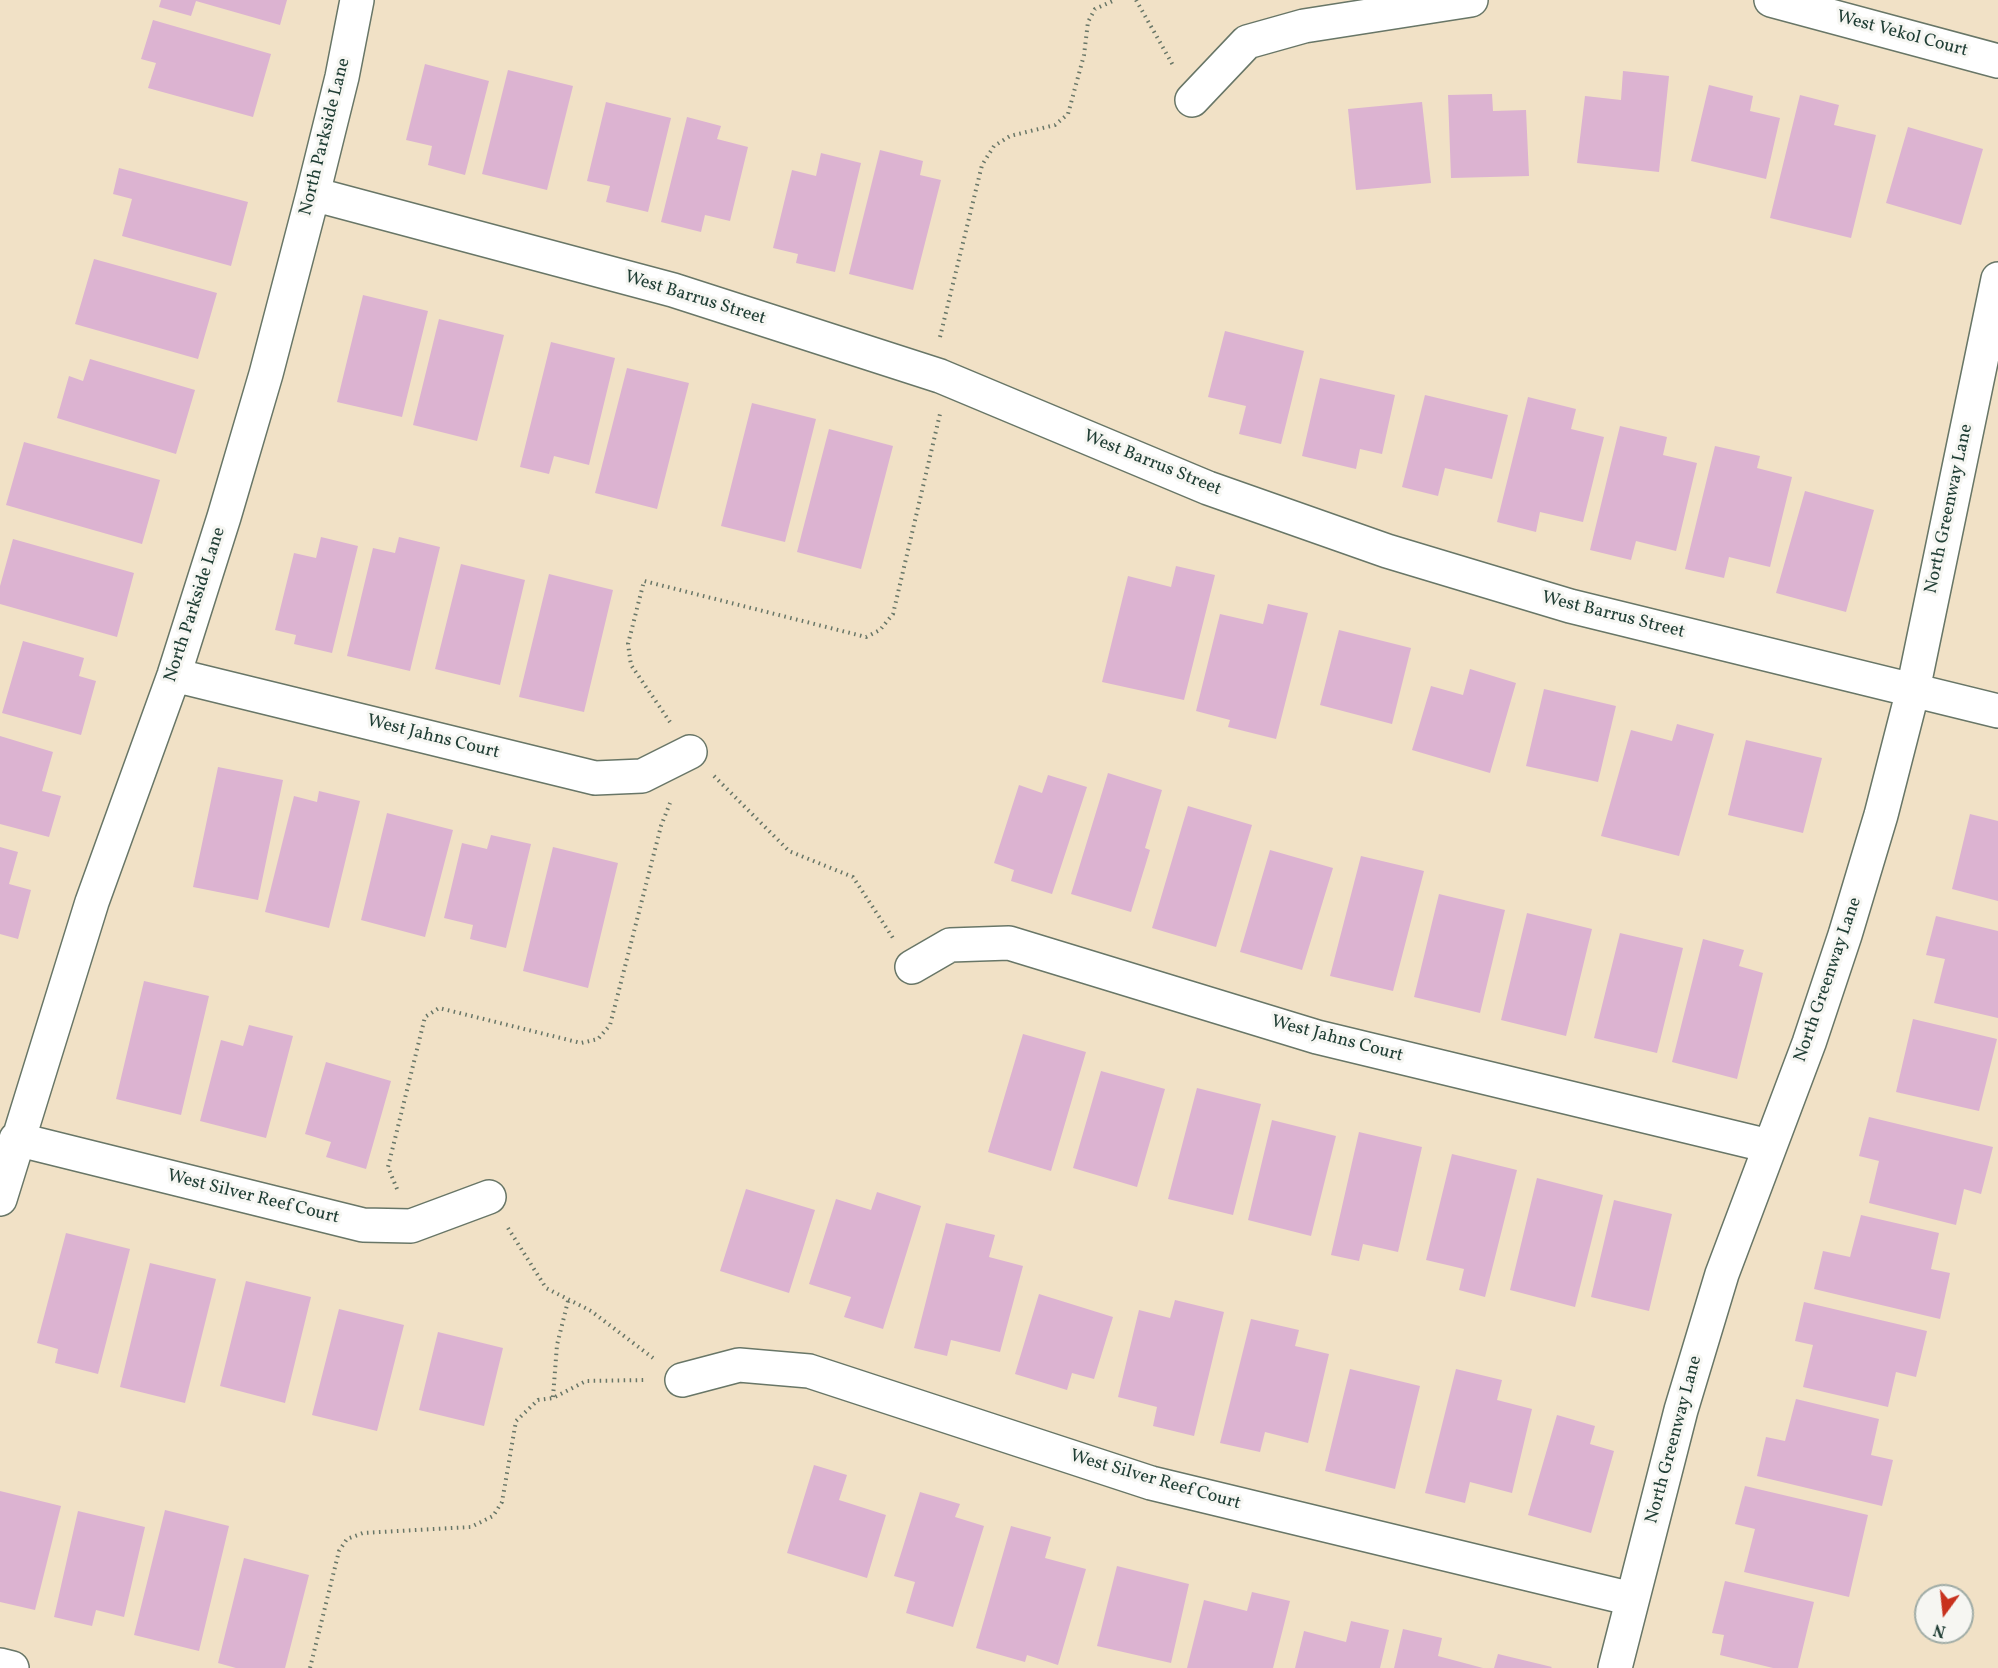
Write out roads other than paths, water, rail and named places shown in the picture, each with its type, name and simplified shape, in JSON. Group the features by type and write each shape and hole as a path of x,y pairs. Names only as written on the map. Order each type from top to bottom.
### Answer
{"street":[{"name":"North Parkside Lane","path":"0,1199 16,1139 92,902 174,675 266,374 342,77 357,0"},
{"path":"1192,100 1247,42 1304,26 1471,0"},
{"name":"West Vekol Court","path":"1772,0 1998,61"},
{"name":"West Barrus Street","path":"313,194 673,290 940,376 1208,488 1387,551 1570,606 1998,711"},
{"name":"North Greenway Lane","path":"1615,1668 1681,1410 1719,1286 1809,1043 1845,935 1913,690 1998,279"},
{"name":"West Jahns Court","path":"174,675 595,778 642,776 690,752"},
{"name":"West Jahns Court","path":"912,967 950,945 1009,943 1317,1037 1769,1146"},
{"name":"West Silver Reef Court","path":"16,1139 363,1225 411,1226 489,1197"},
{"name":"West Silver Reef Court","path":"682,1380 739,1365 809,1371 1151,1483 1632,1599"},
{"path":"0,1665 12,1668"}]}
